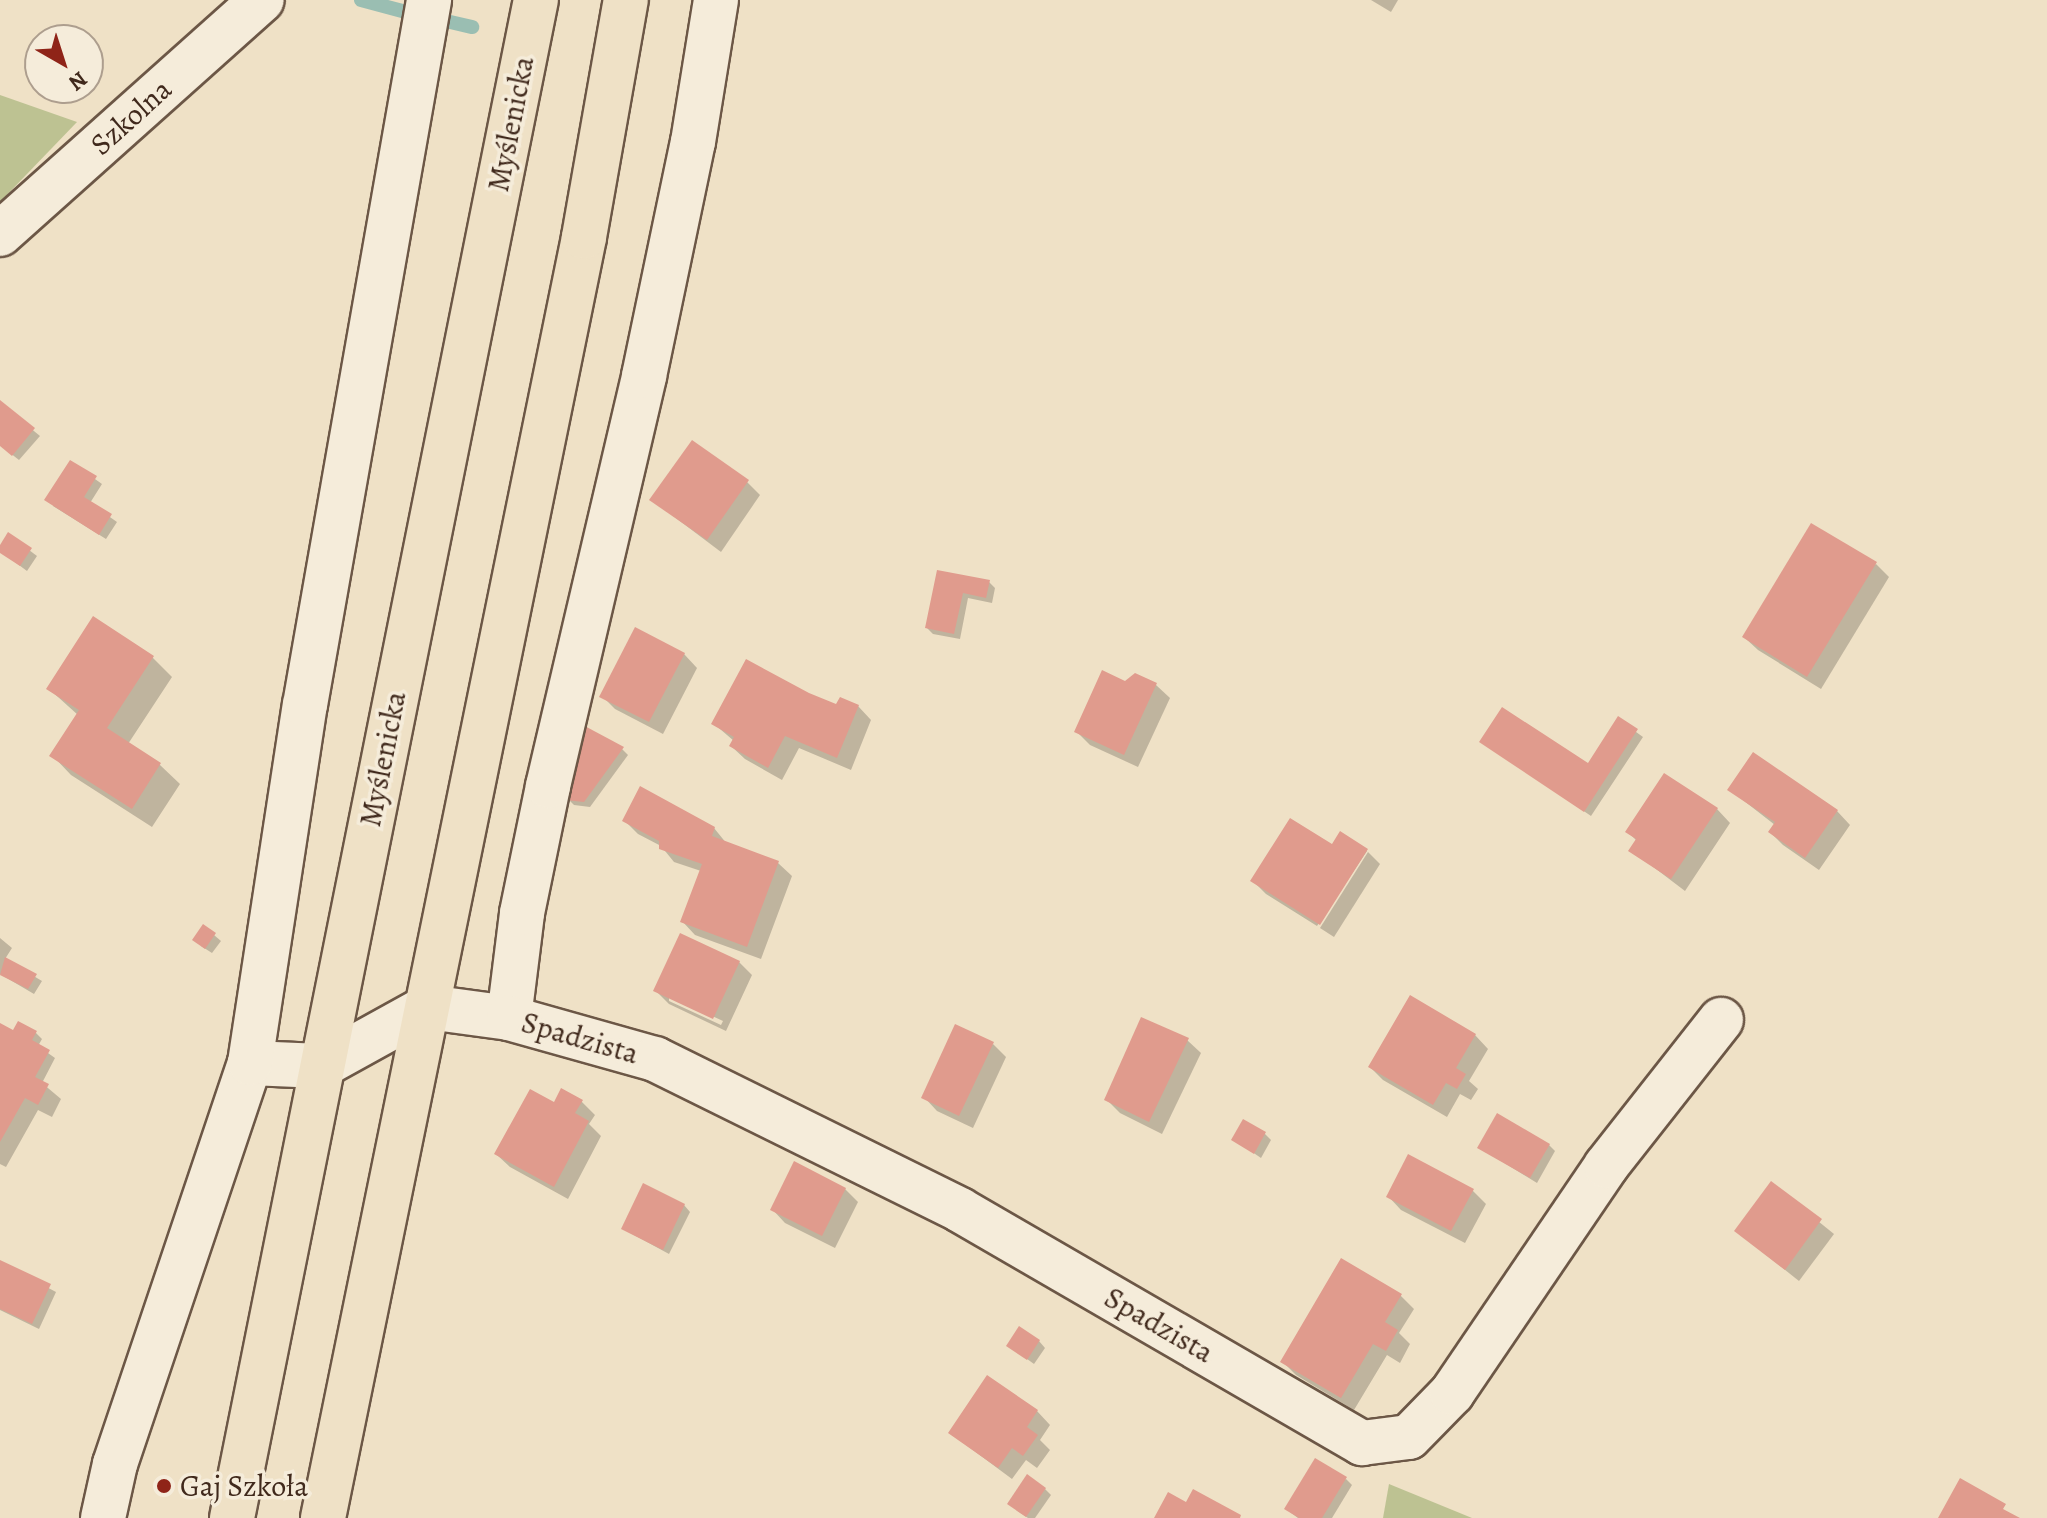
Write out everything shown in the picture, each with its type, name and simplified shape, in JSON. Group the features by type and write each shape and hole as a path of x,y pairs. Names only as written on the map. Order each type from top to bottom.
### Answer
{"highway":[{"name":"Myślenicka","path":"232,1518 536,0"},
{"path":"323,1518 581,253 626,0"}],"street":[{"name":"Szkolna","path":"0,234 262,0"},
{"path":"103,1518 115,1464 250,1063 305,705 429,0"},
{"path":"509,1018 533,856 644,376 693,142 716,0"},
{"path":"250,1063 321,1066 428,1007"},
{"name":"Spadzista","path":"428,1007 509,1018 655,1059 946,1203 1362,1443 1409,1437 1452,1393 1606,1166 1721,1020"}],"green space":[{"path":"0,95 77,122 0,202"},
{"path":"1389,1484 1472,1518 1383,1518"}],"building":[{"path":"0,400 35,428 12,456 0,446"},
{"path":"692,440 749,480 707,540 649,500"},
{"path":"70,460 97,476 84,497 112,514 99,535 44,500"},
{"path":"1811,523 1877,562 1807,677 1742,637"},
{"path":"8,532 32,548 20,566 0,553 0,545"},
{"path":"937,570 990,580 986,598 963,593 954,634 925,628"},
{"path":"93,616 154,656 107,728 161,763 132,809 49,756 79,710 46,689"},
{"path":"635,627 685,653 649,722 599,697"},
{"path":"746,659 836,704 840,697 859,705 837,758 785,736 768,768 729,746 734,737 711,724"},
{"path":"1102,670 1125,681 1135,673 1157,683 1124,755 1074,732"},
{"path":"1502,707 1588,763 1618,716 1638,729 1584,812 1479,742"},
{"path":"581,724 624,747 584,802 565,800"},
{"path":"1753,752 1838,810 1805,858 1768,832 1775,822 1727,790"},
{"path":"1664,773 1718,808 1671,879 1628,851 1636,839 1625,832"},
{"path":"640,786 715,827 712,836 779,861 747,947 680,922 702,864 659,849 659,841 622,821"},
{"path":"1290,818 1332,844 1340,831 1368,849 1320,925 1250,881"},
{"path":"203,924 216,933 205,949 192,940"},
{"path":"680,933 740,961 713,1019 653,991"},
{"path":"5,957 37,974 28,989 0,975"},
{"path":"1410,995 1476,1034 1456,1068 1466,1074 1457,1089 1446,1083 1433,1105 1368,1067"},
{"path":"1141,1017 1189,1038 1149,1122 1104,1100"},
{"path":"18,1021 37,1031 32,1040 50,1050 35,1077 49,1084 38,1105 25,1098 0,1142 0,1023 13,1030"},
{"path":"955,1024 994,1042 959,1116 921,1098"},
{"path":"561,1088 583,1100 575,1113 589,1121 554,1187 494,1154 530,1089 554,1102"},
{"path":"1497,1113 1550,1144 1530,1178 1477,1148"},
{"path":"1243,1119 1266,1132 1254,1154 1231,1140"},
{"path":"1408,1154 1474,1189 1451,1231 1386,1197"},
{"path":"794,1161 846,1188 822,1236 770,1210"},
{"path":"1771,1181 1822,1219 1785,1270 1734,1231"},
{"path":"643,1183 685,1204 663,1250 621,1229"},
{"path":"1341,1258 1402,1294 1385,1322 1398,1330 1386,1351 1373,1344 1341,1398 1280,1362"},
{"path":"0,1260 51,1284 32,1324 0,1309"},
{"path":"1019,1326 1040,1340 1027,1360 1006,1346"},
{"path":"987,1375 1038,1410 1027,1427 1038,1435 1023,1456 1012,1448 998,1468 948,1433"},
{"path":"1315,1458 1347,1477 1322,1518 1299,1518 1284,1509"},
{"path":"1027,1474 1046,1488 1026,1517 1007,1504"},
{"path":"1960,1478 2006,1504 2003,1509 2020,1518 1938,1518"},
{"path":"1193,1489 1241,1515 1240,1518 1154,1518 1168,1492 1186,1502"}],"waterway":[{"path":"361,0 410,13"},
{"path":"446,21 472,27"}],"place":[{"name":"Gaj Szkoła","path":"164,1486"}]}
